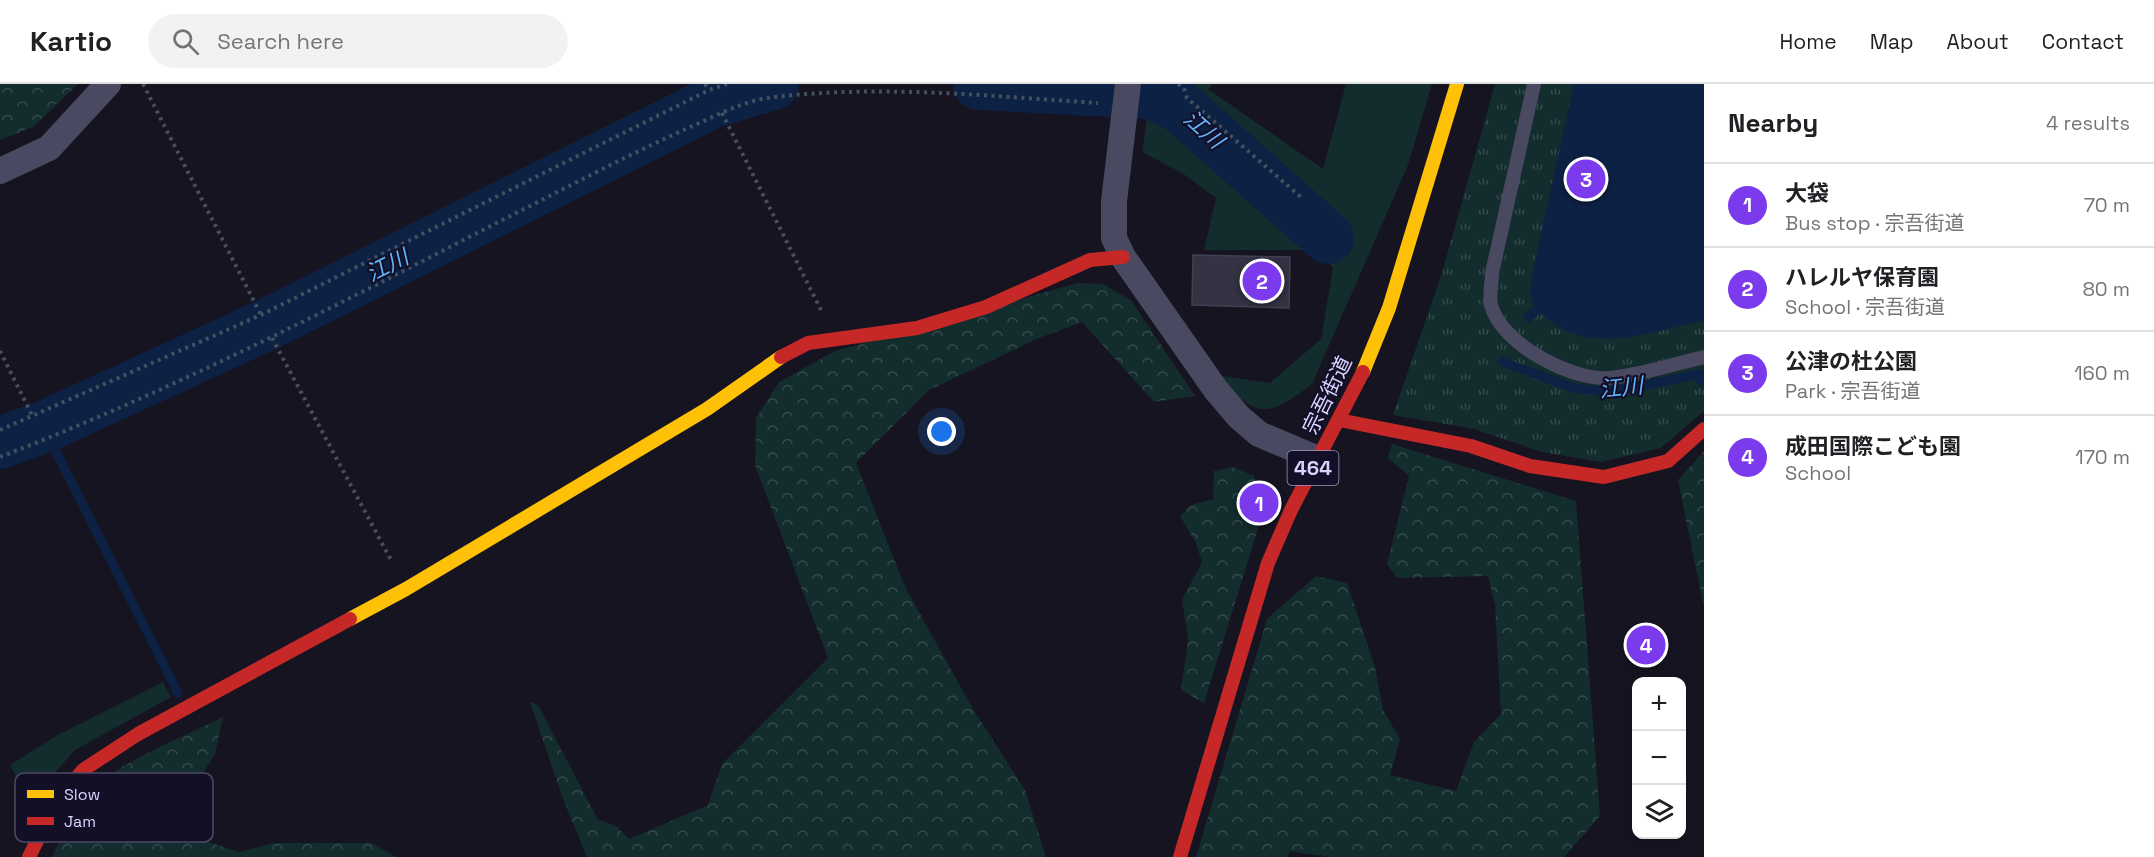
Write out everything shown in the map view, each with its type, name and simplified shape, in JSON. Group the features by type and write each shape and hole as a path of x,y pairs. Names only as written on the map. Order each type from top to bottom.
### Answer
{"main road":[{"name":"宗吾街道","path":"1180,857 1268,563 1360,379 1389,308 1457,84"},
{"path":"81,773 138,734 406,589 708,409 784,354 808,344 834,338 917,328 986,307 1090,260 1123,256"},
{"path":"1339,420 1471,446 1530,466 1604,477 1668,461 1704,429"},
{"path":"29,857 36,842"}],"street":[{"path":"0,171 50,148 108,84"},
{"path":"1127,93 1114,201 1114,238 1123,256 1216,390 1239,417 1259,434 1318,459"}],"lane":[{"path":"1534,84 1492,273 1491,304 1498,321 1528,352 1592,376 1610,378 1704,357"}],"path":[{"path":"143,84 261,315"},
{"path":"705,84 709,90"},
{"path":"0,430 261,315 709,90 727,84"},
{"path":"1178,84 1184,88 1186,98 1302,198"},
{"path":"0,457 119,408 272,338 655,142 722,113 764,98 844,89 1100,103"},
{"path":"722,113 834,338"},
{"path":"272,338 406,589"},
{"path":"0,351 33,417"}],"green space":[{"path":"0,84 78,84 33,127 0,140"},
{"path":"1195,84 1213,84 1208,89 1323,169 1346,84 1432,84 1408,165 1312,384 1273,408 1253,407 1233,391 1221,376 1270,383 1321,339 1333,267 1315,250 1204,250 1216,198 1182,173 1142,152 1148,111 1177,119 1317,241 1327,242 1334,231 1307,209 1310,196 1192,96"},
{"path":"1495,84 1704,84 1704,411 1661,448 1601,462 1542,452 1474,429 1393,415 1442,273"},
{"path":"1078,283 1103,284 1131,300 1195,396 1154,402 1082,322 1039,338 929,390 856,463 905,587 973,709 1025,790 1046,857 587,857 562,796 530,702 538,705 598,820 615,825 629,839 708,805 722,764 828,658 755,465 756,418 779,382 835,351"},
{"path":"1392,444 1576,501 1600,816 1564,857 1329,857 1290,851 1287,857 1196,857 1267,619 1316,576 1347,583 1375,667 1383,710 1400,739 1390,775 1456,791 1474,742 1501,714 1495,605 1488,576 1397,578 1387,564 1409,476 1388,458"},
{"path":"1704,451 1704,608 1678,480"},
{"path":"1233,467 1254,476 1265,506 1204,703 1181,690 1188,640 1182,600 1202,562 1196,543 1180,516 1191,505 1213,499 1214,471"},
{"path":"163,682 171,697 75,750 55,773 15,774 10,765 56,736"},
{"path":"223,717 215,754 203,773 114,773 142,756"},
{"path":"60,842 208,842 239,852 274,843 371,843 396,857 52,857"}],"water":[{"path":"1574,84 1704,84 1704,320 1641,335 1598,338 1578,335 1559,327 1541,313 1528,323 1522,315 1535,305 1530,293 1532,275"}],"building":[{"path":"1193,255 1290,257 1289,308 1192,305"}],"waterway":[{"name":"江川","path":"0,443 44,427 264,326 713,102 773,84"},
{"name":"江川","path":"979,84 1148,93 1178,105 1328,238"},
{"name":"江川","path":"1162,98 1168,93"},
{"name":"江川","path":"1503,362 1574,388 1610,392 1700,374 1701,381 1704,380"},
{"name":"江川","path":"44,427 46,432"},
{"path":"53,446 178,693"}],"traffic: slow":[{"path":"1363,372 1389,308 1457,84"},
{"path":"350,619 406,589 707,409 781,357"}],"traffic: jam":[{"path":"781,357 808,343 917,328 986,307 1090,260 1123,257"},
{"path":"1180,857 1268,563 1291,510 1363,372"},
{"path":"1339,420 1471,446 1530,466 1604,477 1668,461 1704,429"},
{"path":"81,773 138,734 350,619"},
{"path":"29,857 36,842"}],"place":[{"name":"公津の杜公園","path":"1586,179"},
{"name":"ハレルヤ保育園","path":"1262,281"},
{"name":"大袋","path":"1259,503"},
{"name":"成田国際こども園","path":"1646,645"}]}
